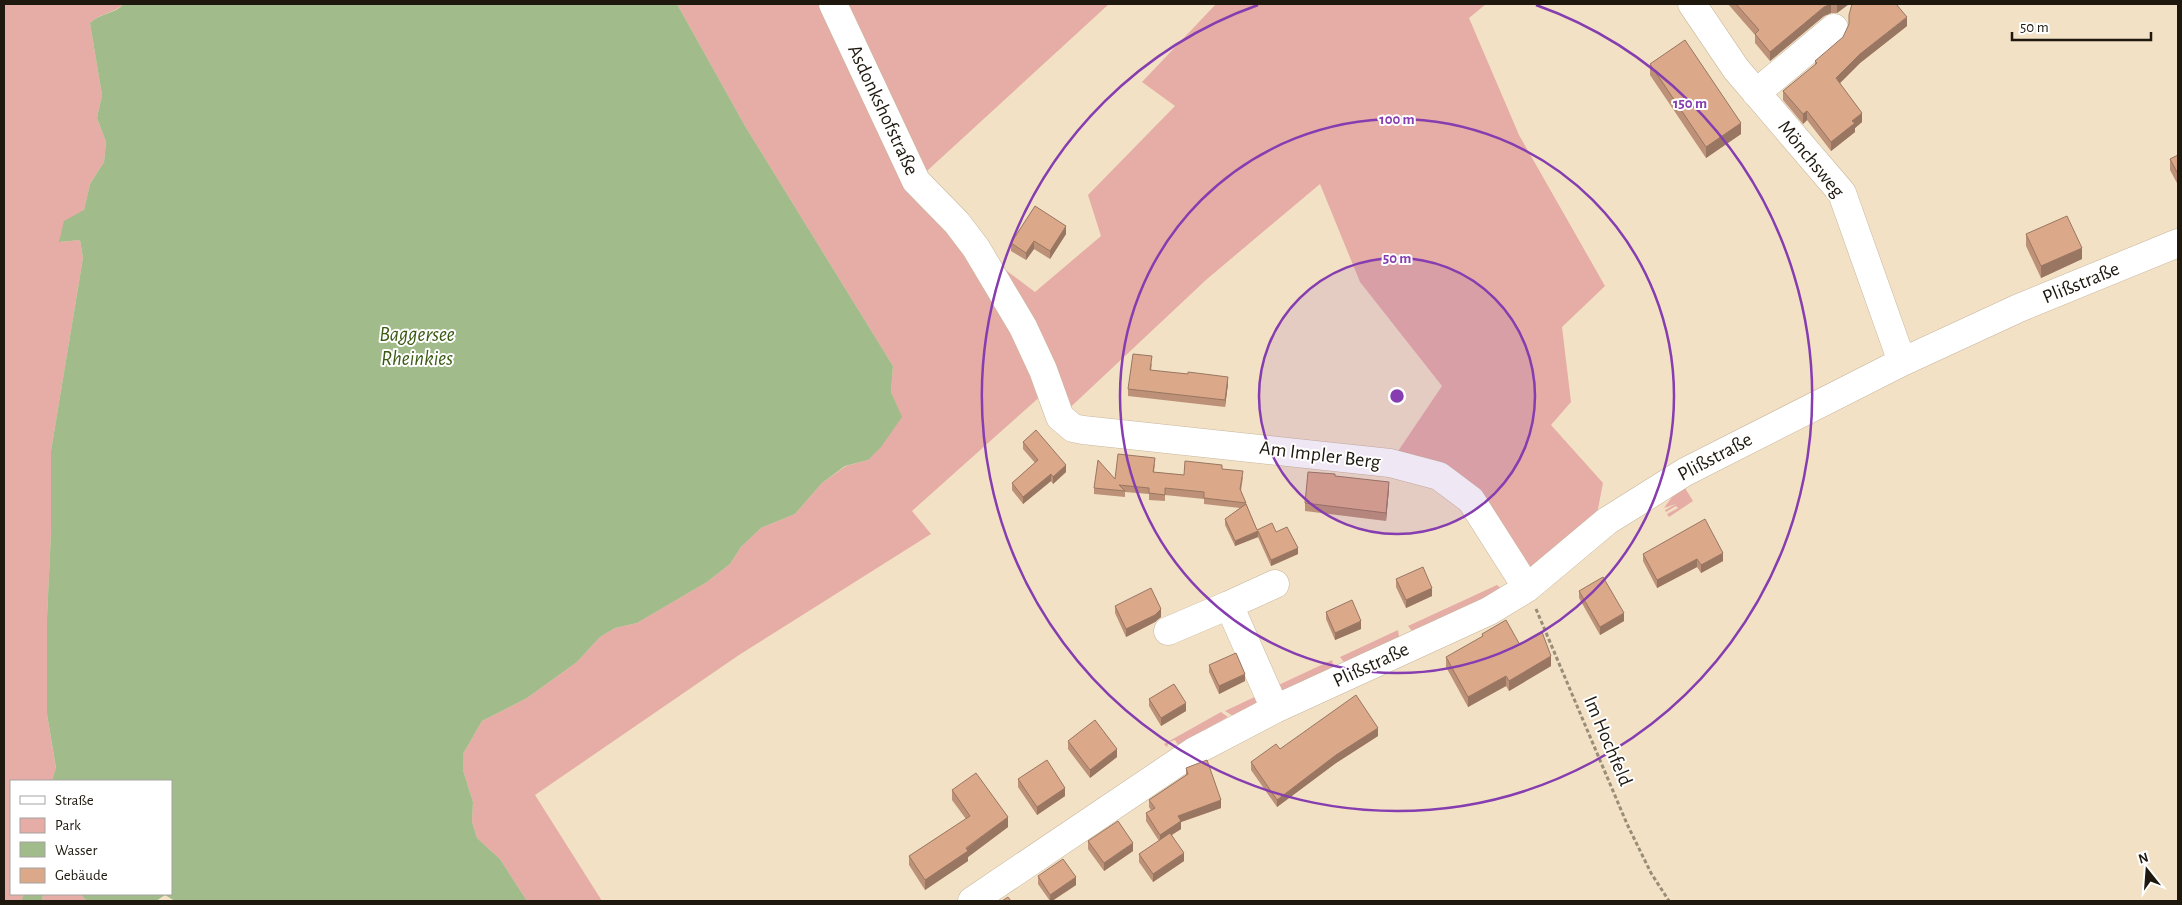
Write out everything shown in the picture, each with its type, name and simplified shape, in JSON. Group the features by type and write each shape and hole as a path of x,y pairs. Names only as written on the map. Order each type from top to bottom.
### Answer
{"street":[{"name":"Asdonkshofstraße","path":"833,4 916,181 957,223 976,248 1023,327 1043,370 1060,417"},
{"name":"Mönchsweg","path":"1698,6 1736,69 1842,193 1902,362"},
{"path":"1756,93 1834,28"},
{"name":"Plißstraße","path":"972,901 1193,752 1275,709 1489,611 1527,588 1607,521 1685,472 1902,362 2019,308 2178,243"},
{"name":"Am Impler Berg","path":"1060,417 1073,428 1083,430 1390,463 1439,476 1471,500 1527,588"},
{"path":"1168,631 1275,584"},
{"path":"1230,605 1275,709"}],"path":[{"name":"Im Hochfeld","path":"1527,588 1627,824 1651,873 1669,901"}],"green space":[{"path":"4,4 124,4 90,23 102,95 97,118 106,142 104,162 90,184 84,210 60,242 80,240 83,258 51,451 47,714 56,769 52,780 10,780 10,895 24,895 21,901 4,901"},
{"path":"677,4 1109,4 916,181 983,270 1043,394 912,511 931,534 739,655 535,795 602,901 527,901 500,859 477,838 472,822 473,802 463,770 463,754 482,721 527,698 577,662 600,637 615,628 637,623 707,582 730,564 741,547 761,528 795,514 822,483 846,466 868,460 901,417 891,392 893,366 745,126"},
{"path":"1216,4 1486,4 1469,18 1519,135 1605,286 1562,327 1571,402 1551,425 1603,483 1597,514 1527,588 1471,500 1390,463 1442,386 1360,282 1320,184 1207,279 1060,417 976,248 1035,292 1101,236 1088,195 1175,106 1142,82"},
{"path":"1682,483 1693,501 1669,517 1667,514 1678,508 1676,506 1666,512 1665,510 1676,504 1664,508"},
{"path":"1497,585 1507,593 1460,609 1412,631 1408,626"},
{"path":"1398,630 1400,643 1347,666 1340,657"},
{"path":"1332,660 1335,672 1286,696 1272,688"},
{"path":"1263,693 1264,701 1233,716 1225,711"},
{"path":"1221,712 1228,717 1178,745 1175,740 1169,742 1167,747 1164,744"},
{"path":"43,895 81,895 87,901 42,901"}],"water":[{"name":"Baggersee Rheinkies","path":"124,4 677,4 745,126 893,366 891,392 902,417 881,447 868,460 845,466 822,483 795,514 761,528 741,547 730,564 707,582 637,623 615,628 600,637 577,662 527,698 482,721 463,754 463,770 473,802 472,822 477,838 500,859 527,901 175,901 165,895 172,895 172,780 52,780 56,768 47,714 51,451 83,258 80,240 59,242 64,221 84,210 90,184 104,162 106,142 97,118 102,95 90,23 98,17"},
{"path":"24,895 43,895 42,901 21,901"},
{"name":"Baggersee Rheinkies","path":"81,895 165,895 156,901 87,901"}],"building":[{"path":"1736,4 1831,4 1824,7 1770,52 1755,34 1759,30"},
{"path":"1852,4 1896,4 1907,17 1860,54 1836,78 1862,113 1852,121 1855,123 1831,142 1807,111 1803,114 1783,91 1817,63 1815,61 1843,37 1849,24"},
{"path":"1685,40 1741,123 1706,147 1650,64"},
{"path":"2178,155 2178,174 2170,159"},
{"path":"1035,206 1066,226 1050,251 1034,241 1026,253 1011,243"},
{"path":"2067,216 2082,248 2041,266 2026,234"},
{"path":"1133,354 1152,356 1150,370 1228,377 1225,400 1128,389"},
{"path":"1036,430 1066,465 1053,477 1051,474 1023,497 1012,483 1038,460 1023,442"},
{"path":"1118,454 1155,458 1153,472 1184,475 1185,461 1222,465 1222,469 1243,471 1240,489 1246,503 1204,498 1204,492 1165,488 1165,495 1149,493 1149,488 1119,485 1125,491 1094,488 1098,460 1115,479"},
{"path":"1308,472 1389,482 1386,513 1305,503"},
{"path":"1246,504 1257,530 1272,523 1276,532 1287,527 1298,548 1271,560 1258,531 1235,541 1225,519"},
{"path":"1705,519 1723,553 1701,565 1697,559 1657,580 1643,554"},
{"path":"1423,567 1432,588 1406,600 1396,579"},
{"path":"1603,577 1624,613 1600,627 1579,591"},
{"path":"1151,588 1161,609 1155,615 1126,629 1115,606"},
{"path":"1352,600 1361,621 1335,633 1326,612"},
{"path":"1506,620 1520,645 1542,632 1551,656 1509,681 1506,676 1468,697 1446,657 1483,636 1482,634"},
{"path":"1236,653 1245,674 1219,686 1209,665"},
{"path":"1174,684 1186,703 1161,718 1149,699"},
{"path":"1356,695 1378,728 1336,755 1277,800 1251,762 1276,744 1280,749"},
{"path":"1095,720 1117,749 1090,770 1068,741"},
{"path":"1047,760 1065,788 1037,807 1018,779"},
{"path":"1207,760 1221,800 1178,816 1181,821 1160,835 1146,813 1155,808 1149,800 1188,774 1186,768"},
{"path":"976,773 1008,817 966,848 968,851 925,880 909,856 970,816 952,790"},
{"path":"1118,821 1133,843 1104,863 1088,841"},
{"path":"1170,833 1184,853 1153,874 1139,854"},
{"path":"1063,859 1076,877 1050,895 1038,876"},
{"path":"1008,897 1011,901 1002,901"}]}
